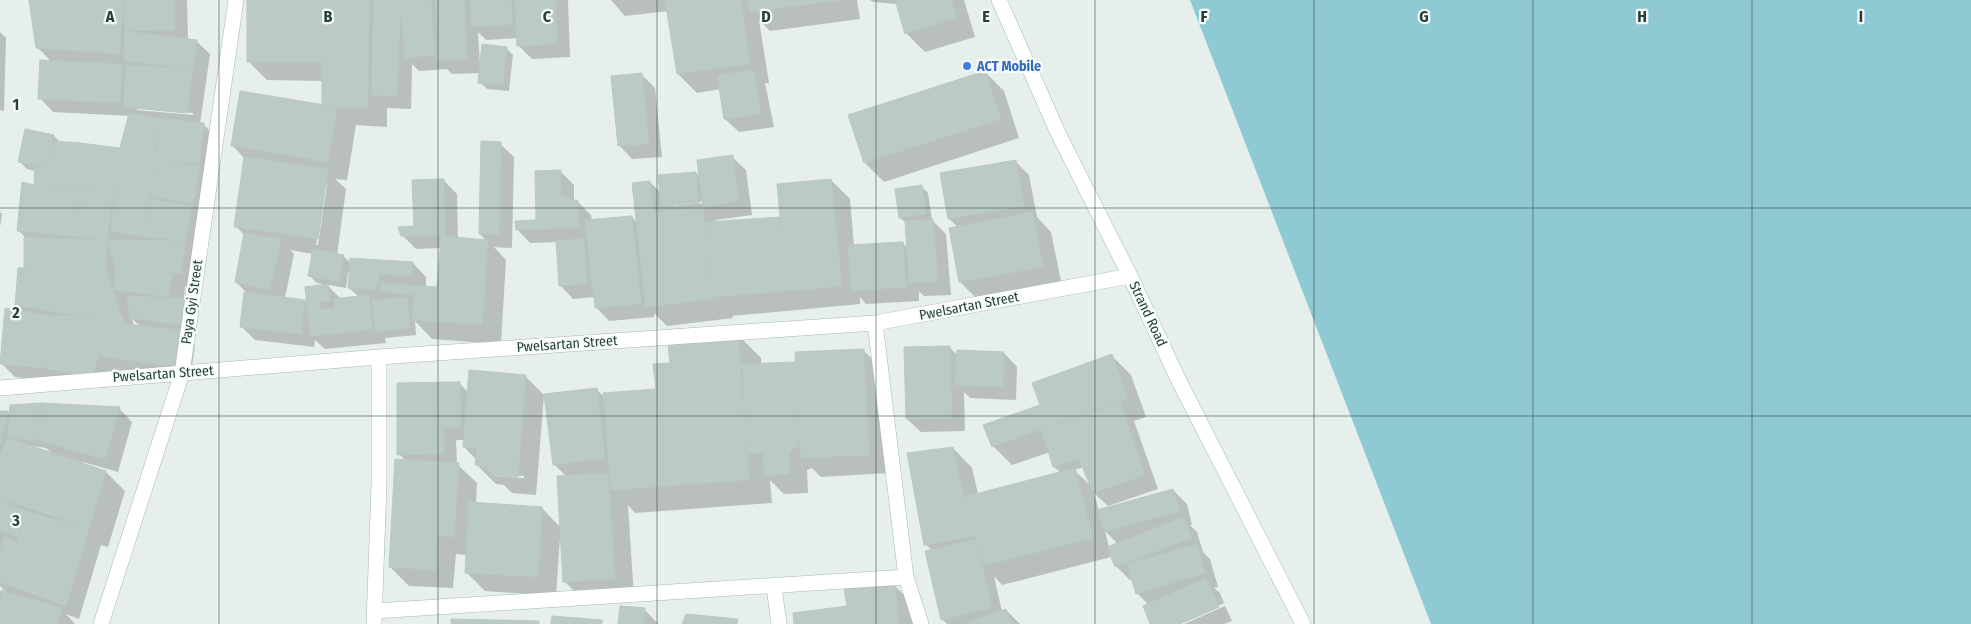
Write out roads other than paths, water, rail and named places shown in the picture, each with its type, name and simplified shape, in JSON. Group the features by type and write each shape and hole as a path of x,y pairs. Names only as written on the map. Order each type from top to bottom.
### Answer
{"street":[{"name":"Paya Gyi Street","path":"100,624 182,373 236,0"},
{"name":"Strand Road","path":"999,0 1059,135 1130,276 1178,379 1303,624"},
{"name":"Pwelsartan Street","path":"0,388 379,357 876,323 1130,276"},
{"path":"876,323 906,577 921,624"},
{"path":"379,357 379,484 374,618 906,577"},
{"path":"774,587 779,624"}],"water":[{"path":"1190,0 1971,0 1971,624 1431,624"}],"place":[{"name":"ACT Mobile","path":"967,66"}]}
